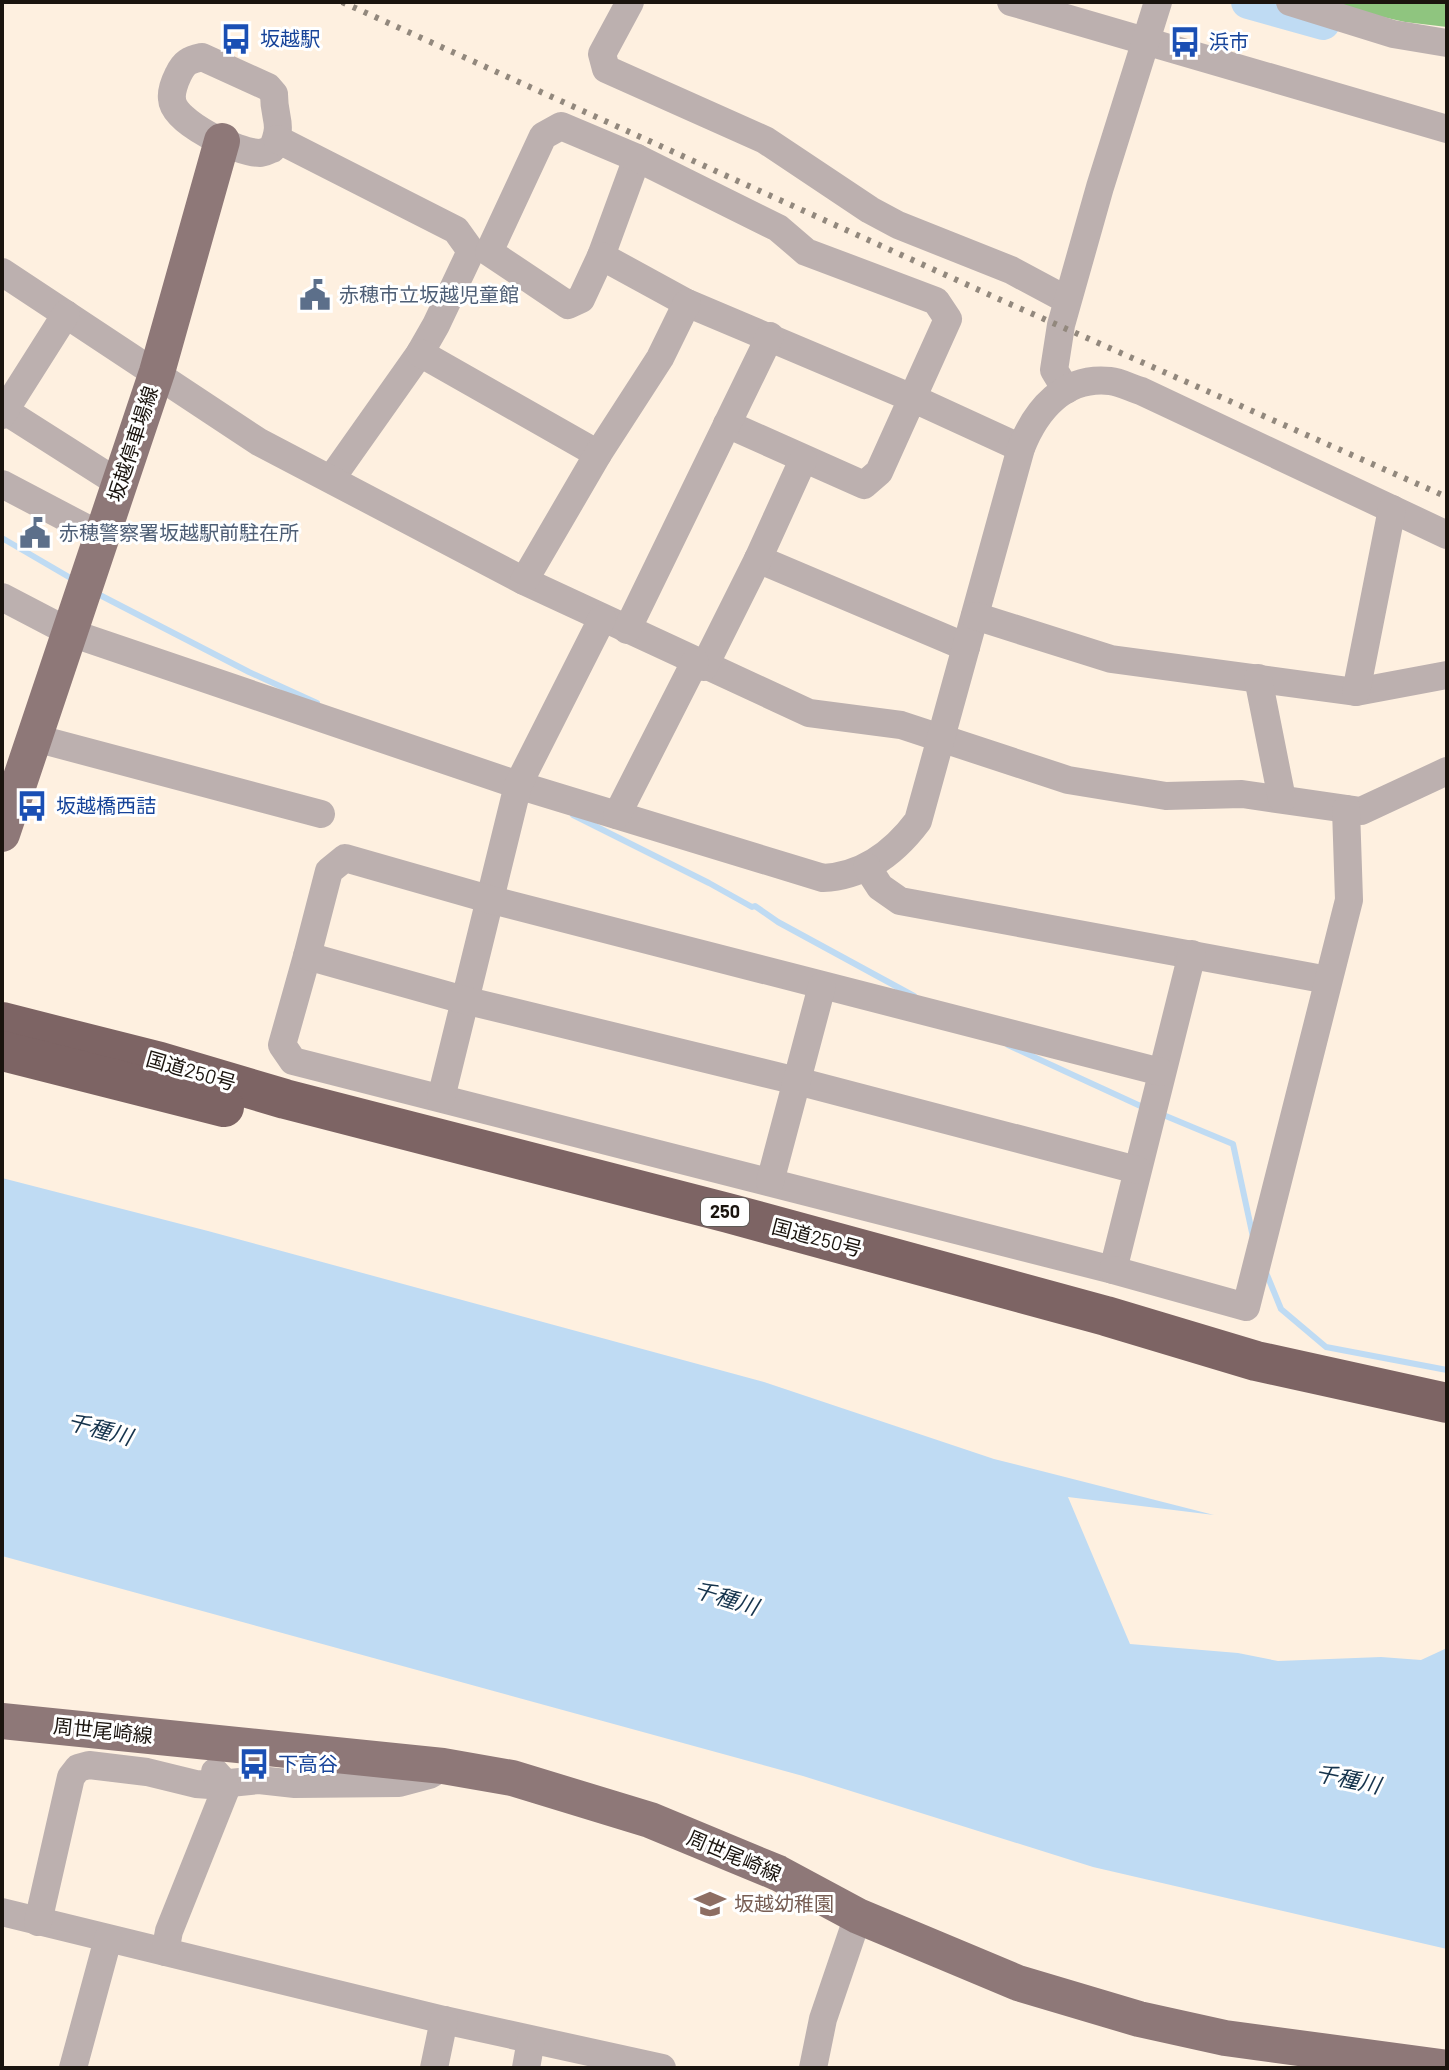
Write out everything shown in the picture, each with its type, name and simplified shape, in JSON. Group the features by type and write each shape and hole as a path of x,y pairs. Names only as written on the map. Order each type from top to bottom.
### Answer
{"highway":[{"name":"国道250号","path":"2,1022 160,1062 285,1099 728,1213 1106,1316 1256,1361 1447,1403"},
{"name":"国道250号","path":"2,1051 723,1234 1093,1333 1248,1381 1447,1427"}],"main road":[{"name":"坂越停車場線","path":"2,834 157,372 222,141"},
{"name":"周世尾崎線","path":"2,1721 443,1766 512,1778 650,1820 778,1873 858,1916 1018,1983 1139,2019 1225,2038 1428,2067"}],"street":[{"path":"630,2 602,54 606,69 765,140 870,210 898,225 1011,270 1067,300"},
{"path":"1011,2 1447,129"},
{"path":"1066,390 1054,370 1061,325 1158,2"},
{"path":"1290,2 1393,34 1447,43"},
{"path":"202,57 268,87 274,94 273,111 280,122 272,149 262,153 222,141 185,122 175,109 171,98 176,80 188,60 202,57"},
{"path":"331,479 420,353 543,136 561,126 637,158 778,228 806,252 936,301 948,319 879,472 864,485 727,424"},
{"path":"277,139 456,230 480,252 568,305 581,299 601,256 637,158"},
{"path":"601,256 687,303 770,336 1021,448"},
{"path":"2,272 259,442 524,581 809,713 901,725 1068,780 1166,796 1242,794 1361,811 1447,771"},
{"path":"524,581 598,454 660,358 687,303"},
{"path":"66,314 3,411 120,484"},
{"path":"441,1098 518,785 615,625 727,424 770,336"},
{"path":"420,353 598,454"},
{"path":"2,597 71,633 518,785 823,878 843,877 867,867 901,843 918,821 1021,448 1031,422 1048,402 1066,390 1080,384 1110,381 1141,391 1447,535"},
{"path":"617,815 758,559 803,460"},
{"path":"2,484 103,537"},
{"path":"1356,692 1392,509"},
{"path":"758,559 966,647"},
{"path":"975,616 1111,659 1356,692 1447,675"},
{"path":"1258,678 1282,799"},
{"path":"35,738 321,814"},
{"path":"1161,1072 492,900 345,858 329,871 282,1045 293,1061 1113,1270 1246,1307 1349,900 1346,809"},
{"path":"867,867 880,887 900,901 1328,980"},
{"path":"1113,1270 1192,954"},
{"path":"307,956 464,1000 797,1081 1137,1170"},
{"path":"770,1182 822,986"},
{"path":"132,1734 157,1757 217,1772 224,1782 225,1791 169,1931 165,1952"},
{"path":"38,1922 71,1777 78,1768 89,1765 147,1772 196,1784 259,1780 295,1784 399,1783 429,1775 443,1766"},
{"path":"2,1912 619,2064 662,2068"},
{"path":"813,2068 823,2019 858,1916"},
{"path":"73,2068 108,1939"},
{"path":"434,2068 444,2020"},
{"path":"526,2068 531,2040"}],"green space":[{"path":"1338,2 1447,2 1447,27 1405,22 1338,7"}],"water":[{"name":"千種川","path":"2,1178 764,1382 994,1459 1214,1515 1068,1497 1130,1644 1238,1653 1278,1661 1381,1657 1421,1660 1447,1648 1447,1949 1093,1867 803,1776 2,1556"}],"waterway":[{"path":"1248,2 1323,23"},
{"path":"2,538 74,580"},
{"path":"94,592 249,672 317,703"},
{"path":"573,815 755,906 778,922 914,996"},
{"path":"1008,1045 1147,1109"},
{"path":"1161,1114 1233,1144 1253,1237"},
{"path":"1265,1270 1281,1309 1326,1347 1447,1370"}],"railway":[{"path":"342,2 1001,300 1447,497"}],"place":[{"name":"坂越駅","path":"236,39"},
{"name":"浜市","path":"1185,42"},
{"name":"赤穂市立坂越児童館","path":"315,295"},
{"name":"赤穂警察署坂越駅前駐在所","path":"35,533"},
{"name":"坂越橋西詰","path":"32,806"},
{"name":"下高谷","path":"254,1764"},
{"name":"坂越幼稚園","path":"710,1904"}]}
